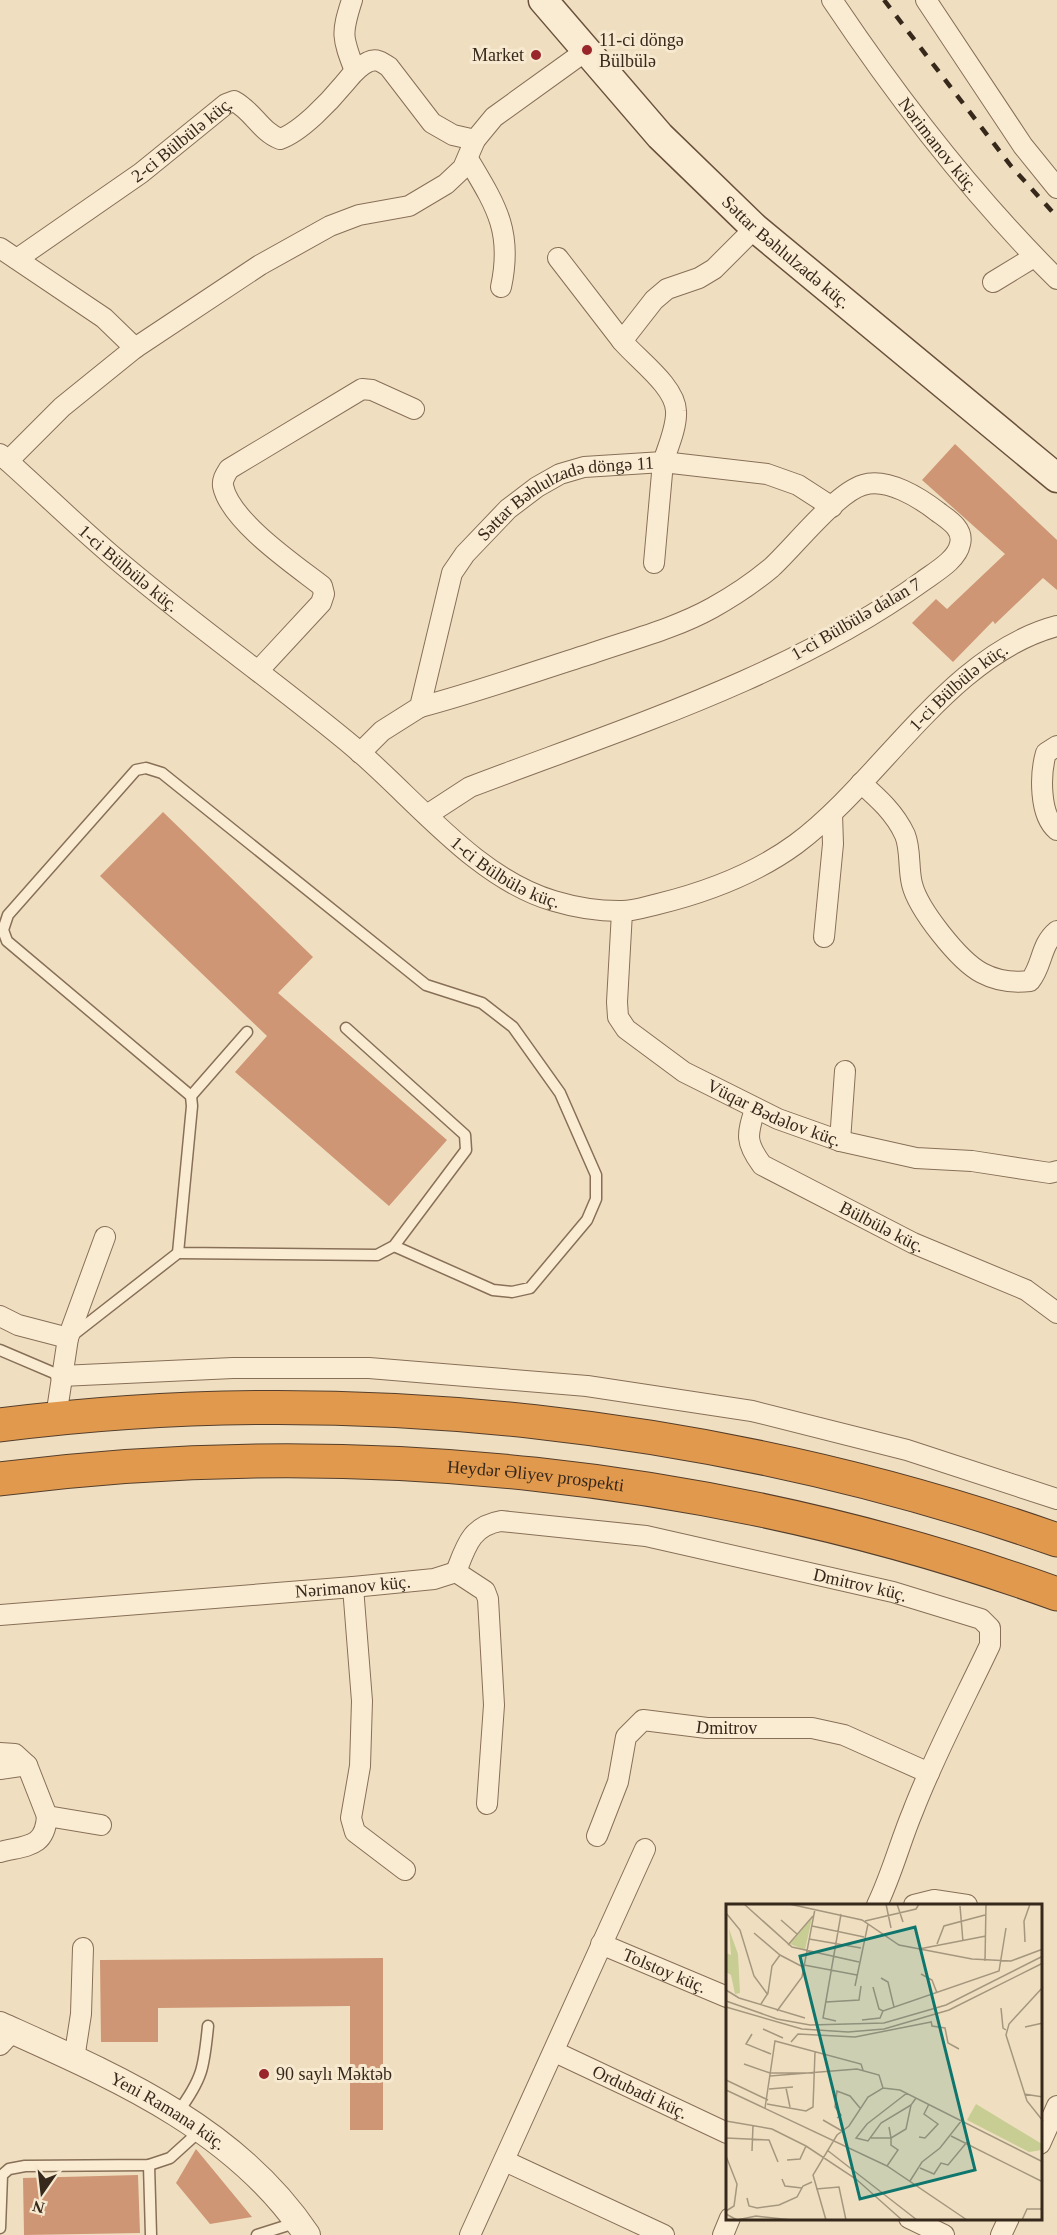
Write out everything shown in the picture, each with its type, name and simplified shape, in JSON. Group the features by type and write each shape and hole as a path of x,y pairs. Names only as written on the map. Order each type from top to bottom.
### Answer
{"highway":[{"path":"0,1425 56,1418 166,1410 308,1407 482,1417 595,1430 713,1448 801,1466 887,1488 1057,1540"},
{"name":"Heydər Əliyev prospekti","path":"0,1479 170,1464 312,1460 475,1468 552,1476 785,1515 875,1536 1007,1575 1057,1594"}],"main road":[{"name":"Səttar Bəhlulzadə küç.","path":"543,0 660,136 755,228 1057,478"}],"street":[{"path":"352,0 343,27 343,39 355,71"},
{"name":"Nərimanov küç.","path":"832,0 892,89 987,208 1057,279"},
{"path":"926,0 1023,146 1057,188"},
{"path":"4,458 135,348 260,265 330,226 359,215 396,211 417,202 455,177 468,159 475,140 494,117 587,50"},
{"name":"2-ci Bülbülə küç.","path":"16,259 141,173 226,104 234,101 244,106 271,135 280,139 292,135 343,86 355,71 370,60 381,61 432,123 453,135 475,140"},
{"path":"468,159 493,202 507,246 501,287"},
{"path":"622,341 654,300 667,290 699,278 714,269 755,228"},
{"path":"0,248 104,318 135,348"},
{"path":"993,282 1034,257"},
{"name":"Səttar Bəhlulzadə döngə 11","path":"420,707 452,573 465,554 508,509 537,487 560,474 584,467 663,462 676,412 668,387 622,341 558,258"},
{"path":"258,671 321,603 324,594 322,586 249,526 223,487 224,477 229,469 362,390 372,390 414,409"},
{"name":"1-ci Bülbülə küç.","path":"4,458 124,566 360,753 477,859 506,879 552,900 622,912 694,895 731,881 788,849 832,814 920,721 998,653 1022,638 1057,626"},
{"path":"654,563 663,462 767,474 798,485 832,507"},
{"name":"1-ci Bülbülə dalan 7","path":"420,707 464,696 671,626 712,608 770,568 832,507 862,485 880,482 930,506 955,525 961,542 957,554 902,596 825,640 763,671 652,718 470,787 427,814"},
{"path":"360,753 382,731 420,707"},
{"path":"1057,746 1046,753 1042,767 1045,811 1050,825 1057,830"},
{"path":"861,783 892,813 905,836 912,884 924,914 979,972 1016,983 1030,981 1037,972 1047,939 1057,931"},
{"path":"824,938 833,844 832,814"},
{"name":"Vüqar Bədəlov küç.","path":"622,912 616,1002 618,1017 626,1029 684,1072 755,1109 806,1131 840,1141 916,1158 963,1160 1050,1173 1057,1171"},
{"path":"840,1141 845,1071"},
{"name":"Bülbülə küç.","path":"755,1109 747,1135 751,1151 762,1165 913,1243 1026,1290 1057,1313"},
{"path":"56,1418 68,1338 105,1238"},
{"path":"0,1316 18,1324 68,1338"},
{"path":"61,1376 232,1368 369,1368 587,1386 752,1411 907,1450 1057,1499"},
{"name":"Dmitrov küç.","path":"456,1572 465,1548 475,1533 485,1524 501,1521 646,1536 893,1592 981,1619 990,1628 990,1645 928,1773 892,1875 878,1904"},
{"path":"456,1572 485,1591 488,1599 494,1705 487,1804"},
{"name":"Nərimanov küç.","path":"0,1615 353,1587 434,1579 456,1572"},
{"path":"353,1587 362,1701 360,1766 351,1818 355,1832 405,1870"},
{"name":"Dmitrov","path":"597,1836 618,1782 626,1737 633,1727 643,1720 707,1728 812,1728 844,1735 928,1773"},
{"path":"0,1753 15,1754 27,1765 47,1816 46,1832 37,1843 0,1852"},
{"path":"0,1769 27,1765"},
{"path":"47,1816 101,1825"},
{"path":"470,2235 555,2052 645,1849"},
{"path":"918,1904 934,1900 960,1904"},
{"name":"Tolstoy küç.","path":"601,1944 726,1997"},
{"path":"74,2060 81,2014 83,1948"},
{"name":"Yeni Ramana küç.","path":"4,2034 74,2060 178,2112 202,2129 256,2177 302,2229"},
{"name":"Ordubadi küç.","path":"555,2052 726,2133"},
{"path":"1042,2142 1055,2119"},
{"path":"505,2162 664,2235"},
{"path":"723,2235 729,2220"},
{"path":"913,2220 944,2235"},
{"path":"1002,2235 1009,2220"}],"lane":[{"path":"178,1253 192,1106 191,1096 7,941 3,930 8,915 136,770 146,768 162,773 426,985 482,1003 513,1027 560,1093 596,1175 596,1199 587,1221 530,1288 512,1292 492,1290 394,1246"},
{"path":"68,1338 178,1253 377,1255 394,1246 466,1150 465,1135 346,1028"},
{"path":"191,1096 247,1032"},
{"path":"0,1350 61,1376"},
{"path":"178,2112 196,2087 203,2069 208,2026"},
{"path":"0,2228 2,2175 9,2169 25,2166 149,2165 170,2158 202,2129"},
{"path":"149,2165 151,2235"},
{"path":"257,2235 302,2229"}],"building":[{"path":"955,444 1057,540 1057,590 1043,578 995,624 993,621 953,662 912,623 936,599 947,609 1005,554 922,480"},
{"path":"163,812 313,957 278,993 447,1140 389,1206 235,1072 267,1036 100,876"},
{"path":"383,1958 383,2130 350,2130 350,2006 158,2008 158,2042 101,2042 100,1960"},
{"path":"196,2149 252,2217 210,2224 176,2183"},
{"path":"138,2175 140,2233 24,2235 23,2178"}],"railway":[{"path":"884,0 1011,166 1057,217"}],"place":[{"name":"11-ci döngə Bülbülə","path":"587,50"},
{"name":"Market","path":"536,55"},
{"name":"90 saylı Məktəb","path":"264,2074"}]}
